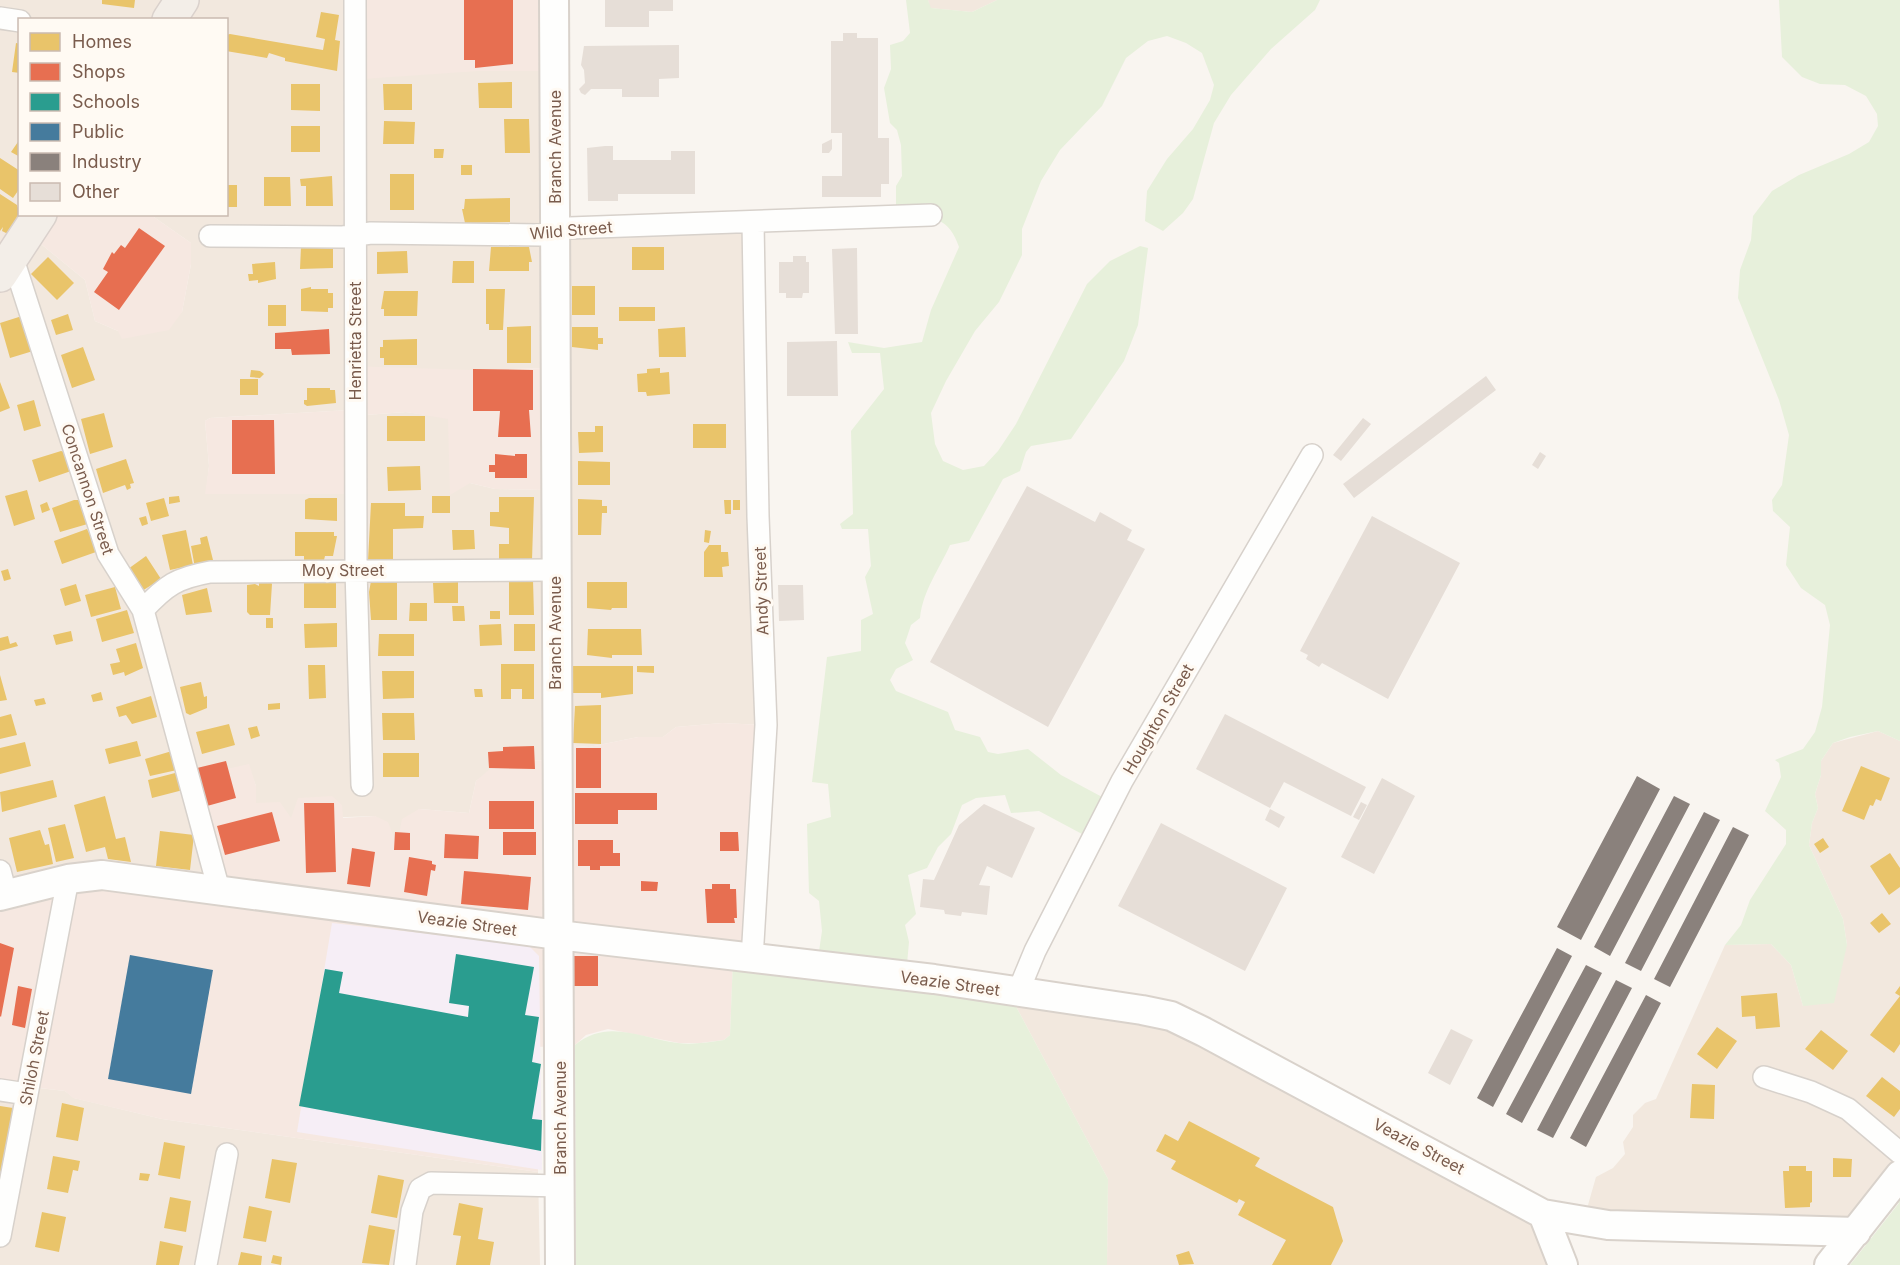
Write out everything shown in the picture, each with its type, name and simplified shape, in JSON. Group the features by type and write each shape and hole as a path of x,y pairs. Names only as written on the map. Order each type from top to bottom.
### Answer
{"main road":[{"path":"170,18 182,0"},
{"path":"6,265 39,216"}],"street":[{"name":"Henrietta Street","path":"355,0 357,683 362,785"},
{"name":"Branch Avenue","path":"554,0 560,1265"},
{"path":"0,18 18,21"},
{"name":"Wild Street","path":"210,236 371,233 540,235 569,228 932,215"},
{"name":"Andy Street","path":"752,959 766,725 758,516 753,222"},
{"name":"Concannon Street","path":"6,265 108,554 144,610 219,890"},
{"name":"Houghton Street","path":"1018,992 1035,951 1122,781 1312,455"},
{"name":"Moy Street","path":"144,610 168,585 186,576 210,572 356,569 555,570"},
{"name":"Veazie Street","path":"2,887 102,875 558,935 934,979 1171,1016 1543,1214 1608,1225 1856,1232"},
{"name":"Shiloh Street","path":"0,1236 68,879"},
{"path":"1764,1077 1810,1092 1848,1109 1900,1153"},
{"path":"0,1090 27,1094"},
{"path":"206,1265 227,1154"},
{"path":"1829,1265 1900,1175"},
{"path":"405,1265 412,1211 420,1189 432,1183 560,1186"},
{"path":"1543,1214 1563,1265"}],"shaded area":[{"path":"0,0 348,0 478,71 548,71 550,221 744,219 762,725 722,723 676,727 663,737 638,737 589,747 554,744 549,760 505,761 476,781 469,813 419,809 397,846 375,816 291,819 256,803 256,786 248,765 187,778 214,886 0,891","holes":["549,368 546,490 495,489 470,483 449,418 406,412 352,416 206,494 209,466 205,421 210,418 350,410 472,370"]},
{"path":"348,0 548,0 548,71 478,71 348,80"},
{"path":"928,0 997,0 972,12 930,8"},
{"path":"53,216 152,216 191,243 191,264 182,312 169,330 122,339 118,331 95,321 85,280 36,240"},
{"path":"349,366 472,370 550,368 546,490 495,489 470,483 450,495 448,419 406,412 352,416 354,494 205,494 209,466 205,421 210,418 349,410"},
{"path":"722,723 762,725 745,956 733,960 730,1035 724,1040 679,1043 608,1029 586,1035 575,1045 537,1047 538,1172 162,1119 73,1098 65,1091 31,1087 0,1089 0,891 51,879 210,889 187,778 249,764 256,786 256,803 280,802 291,818 298,798 332,796 342,805 343,818 375,816 388,822 397,845 402,819 419,809 469,813 476,781 490,769 505,761 549,760 554,744 589,747 638,737 663,737 676,727"},
{"path":"1878,731 1900,741 1900,1173 1854,1231 1584,1219 1596,1177 1613,1168 1625,1154 1623,1142 1633,1127 1633,1115 1645,1103 1656,1099 1725,945 1771,944 1791,965 1803,1006 1847,945 1843,919 1809,845 1812,823 1818,808 1815,794 1821,775 1821,761 1833,743"},
{"path":"332,923 528,945 539,956 542,1170 297,1132"},
{"path":"1011,997 1172,1015 1522,1201 1559,1265 1107,1265 1108,1179"},
{"path":"30,1087 65,1091 74,1098 162,1119 538,1172 540,1265 0,1265 0,1089"}],"green space":[{"path":"906,0 928,0 931,8 972,12 997,0 1320,0 1315,10 1271,49 1231,95 1214,123 1193,199 1183,213 1163,231 1145,221 1147,191 1167,159 1193,129 1210,100 1214,85 1202,53 1186,43 1167,36 1148,41 1126,58 1102,106 1060,150 1041,181 1022,229 1022,255 999,302 975,331 946,381 931,413 935,444 943,461 963,470 984,466 998,451 1016,424 1087,284 1110,261 1140,246 1148,248 1138,325 1124,361 1071,439 1031,446 1026,452 1020,471 1003,479 969,541 950,545 928,589 920,618 911,625 905,643 913,660 896,669 890,680 896,691 948,712 955,730 980,737 988,752 998,754 1028,749 1061,775 1104,798 1082,834 1039,811 1011,813 1005,795 976,798 962,805 951,834 938,847 927,868 908,875 916,914 905,925 909,942 906,975 1011,997 1108,1179 1107,1265 576,1265 575,1045 587,1037 612,1031 684,1044 724,1040 730,1035 733,959 817,965 822,931 819,901 809,893 807,824 831,817 828,784 812,782 827,657 861,651 861,620 873,614 865,577 871,566 868,529 842,529 840,524 853,514 851,431 884,389 880,353 852,353 848,342 884,348 922,342 931,310 959,247 949,228 942,222 926,217 896,216 896,186 902,176 901,145 897,130 890,123 884,88 891,69 890,45 903,41 910,33"},
{"path":"1779,0 1900,0 1900,741 1878,731 1850,737 1833,743 1821,761 1821,775 1815,794 1818,808 1812,823 1809,845 1843,919 1847,945 1834,1003 1803,1006 1791,965 1771,944 1725,945 1741,925 1750,900 1786,844 1786,830 1765,811 1781,777 1779,763 1775,760 1803,749 1815,732 1822,707 1830,625 1825,605 1801,588 1786,565 1790,527 1773,511 1772,500 1782,485 1789,435 1779,400 1738,298 1740,270 1751,240 1753,216 1772,191 1799,175 1849,154 1869,142 1878,126 1877,114 1866,96 1845,85 1820,84 1802,77 1782,57"},
{"path":"1900,1173 1900,1265 1850,1265 1899,1203 1886,1194"}],"building: Homes":[{"path":"102,0 135,0 134,8 102,4"},
{"path":"321,12 339,15 335,40 340,41 337,71 285,61 285,58 269,53 267,58 228,51 228,34 230,34 323,50 325,39 316,37"},
{"path":"16,43 18,44 18,73 12,72"},
{"path":"512,82 512,108 479,108 478,83"},
{"path":"291,84 320,84 320,111 291,110"},
{"path":"383,84 412,84 412,110 384,110"},
{"path":"504,119 529,119 530,153 505,153"},
{"path":"384,121 415,122 414,144 383,144"},
{"path":"291,126 320,126 320,152 291,152"},
{"path":"18,142 18,156 11,152"},
{"path":"434,149 444,149 443,158 434,158"},
{"path":"0,158 18,170 18,191 13,198 0,189"},
{"path":"461,165 472,165 472,175 461,175"},
{"path":"390,174 414,174 414,210 390,210"},
{"path":"332,176 333,206 306,206 306,186 301,186 300,179"},
{"path":"264,177 290,177 291,206 264,206"},
{"path":"228,185 237,185 237,207 228,207"},
{"path":"0,194 17,205 18,216 22,216 10,235 2,231 3,227 0,231"},
{"path":"510,198 510,222 465,223 462,209 464,209 465,199"},
{"path":"301,247 333,249 333,268 300,269"},
{"path":"491,247 529,247 532,262 529,262 529,271 489,271"},
{"path":"632,247 664,247 664,270 632,270"},
{"path":"407,251 408,273 377,274 377,252"},
{"path":"48,257 74,283 57,300 31,274"},
{"path":"453,261 474,261 474,283 452,283"},
{"path":"275,262 276,279 258,283 258,280 249,281 248,274 253,274 252,264"},
{"path":"572,286 595,286 595,315 572,315"},
{"path":"311,287 311,289 328,289 328,293 333,293 333,308 328,308 328,312 301,311 301,289"},
{"path":"486,289 505,289 503,330 489,330 489,324 486,324"},
{"path":"384,291 418,291 417,316 384,316 384,309 381,309"},
{"path":"268,305 286,305 286,326 268,326"},
{"path":"619,307 655,307 655,321 619,321"},
{"path":"68,314 73,330 56,335 51,320"},
{"path":"22,316 33,351 10,358 0,323"},
{"path":"531,326 531,363 507,363 507,327"},
{"path":"572,327 598,327 598,338 603,338 603,344 598,344 598,350 572,347"},
{"path":"685,327 686,357 659,357 658,329"},
{"path":"417,339 417,365 384,365 384,358 380,358 380,347 383,347 383,340"},
{"path":"83,347 95,380 72,388 61,355"},
{"path":"660,368 660,373 669,372 670,394 647,396 646,392 638,392 637,374 647,373 647,369"},
{"path":"251,370 264,374 260,378 250,377"},
{"path":"240,379 258,379 258,395 240,395"},
{"path":"0,382 10,408 0,412"},
{"path":"307,388 335,390 336,403 307,406 304,400 307,400"},
{"path":"34,400 41,426 24,431 17,405"},
{"path":"104,413 113,447 90,454 81,419"},
{"path":"387,416 425,416 425,441 387,441"},
{"path":"693,424 726,424 726,448 693,448"},
{"path":"595,426 603,426 603,452 579,453 578,432 595,432"},
{"path":"61,451 68,453 74,470 39,482 32,460"},
{"path":"126,459 134,483 130,484 131,488 127,490 125,485 103,493 96,469"},
{"path":"578,461 610,462 610,485 578,485"},
{"path":"420,466 421,490 388,491 387,467"},
{"path":"27,490 35,519 14,526 5,496"},
{"path":"179,496 180,502 169,504 169,497"},
{"path":"432,496 450,496 450,513 432,513"},
{"path":"499,497 534,497 532,560 499,560 499,544 509,544 509,528 490,526 490,512 499,512"},
{"path":"164,498 169,516 151,521 146,503"},
{"path":"337,498 337,521 305,519 305,500"},
{"path":"578,499 602,500 602,506 607,506 607,513 602,513 601,535 578,535"},
{"path":"80,500 91,523 60,532 52,508"},
{"path":"724,500 731,500 731,514 725,514"},
{"path":"733,500 740,500 740,510 733,510"},
{"path":"47,502 50,510 42,513 40,505"},
{"path":"371,503 405,503 405,516 424,516 423,528 393,529 393,561 368,561"},
{"path":"146,516 148,524 142,526 139,518"},
{"path":"87,529 97,548 94,549 96,552 62,564 54,541"},
{"path":"186,530 193,565 170,570 162,535"},
{"path":"452,530 474,530 475,549 453,550"},
{"path":"705,530 711,531 709,543 704,542"},
{"path":"295,532 334,532 334,536 337,536 333,556 325,556 324,560 304,560 304,556 295,556"},
{"path":"207,536 214,564 195,568 191,546 201,544 200,538"},
{"path":"709,545 721,545 721,552 728,552 729,566 722,567 723,577 704,577 704,552"},
{"path":"146,556 161,579 142,591 128,569"},
{"path":"8,569 11,579 4,581 1,571"},
{"path":"509,580 533,580 534,615 509,615"},
{"path":"259,581 270,581 272,584 270,615 250,615 247,612 247,585 259,586"},
{"path":"371,581 397,581 397,620 371,620 369,592"},
{"path":"458,582 458,603 434,603 433,583"},
{"path":"587,582 627,582 627,608 612,608 611,610 587,608"},
{"path":"304,583 336,583 336,608 304,608"},
{"path":"76,584 81,601 65,606 60,589"},
{"path":"115,587 121,609 91,617 85,595"},
{"path":"207,588 212,612 186,615 182,595"},
{"path":"410,603 427,603 427,621 409,621"},
{"path":"452,606 464,606 465,621 453,621"},
{"path":"127,610 134,633 102,642 96,619"},
{"path":"490,611 500,611 500,619 490,619"},
{"path":"266,618 273,618 273,628 266,628"},
{"path":"337,623 337,647 305,648 304,624"},
{"path":"501,624 502,645 480,646 479,625"},
{"path":"514,624 535,624 535,651 514,651"},
{"path":"588,629 641,629 642,655 612,655 612,658 587,655"},
{"path":"71,631 73,641 56,645 53,635"},
{"path":"379,634 414,634 414,656 378,656"},
{"path":"8,636 10,644 16,642 18,646 0,651 0,638"},
{"path":"136,643 143,668 125,676 124,672 113,675 110,664 120,662 116,649"},
{"path":"501,664 534,664 534,699 522,699 522,689 511,689 511,699 501,699"},
{"path":"308,665 325,665 326,698 309,699"},
{"path":"573,666 633,666 633,694 601,698 601,693 573,693"},
{"path":"637,666 654,666 654,673 637,672"},
{"path":"382,671 414,671 414,698 383,699"},
{"path":"0,675 7,700 0,701"},
{"path":"201,682 204,697 207,696 207,708 190,715 186,713 180,687"},
{"path":"474,689 482,689 483,697 475,697"},
{"path":"101,692 103,700 93,702 91,695"},
{"path":"151,696 157,717 132,724 126,715 119,717 116,707"},
{"path":"44,698 46,704 36,706 34,700"},
{"path":"280,703 280,709 268,710 268,704"},
{"path":"601,705 601,744 573,743 575,706"},
{"path":"382,713 414,713 415,740 383,740"},
{"path":"11,714 17,735 0,739 0,717"},
{"path":"229,724 235,745 202,754 196,732"},
{"path":"257,726 260,736 251,739 248,728"},
{"path":"137,741 141,756 109,764 105,749"},
{"path":"25,742 31,766 0,774 0,748"},
{"path":"172,751 177,770 150,776 145,759"},
{"path":"383,753 419,753 419,777 383,777"},
{"path":"1861,766 1890,778 1881,801 1876,799 1873,806 1870,805 1864,820 1842,811"},
{"path":"179,772 183,790 152,798 148,780"},
{"path":"53,780 57,797 2,812 0,792"},
{"path":"105,796 116,839 125,837 131,862 108,859 105,847 86,852 74,805"},
{"path":"65,824 74,858 56,862 48,828"},
{"path":"40,830 45,845 49,844 53,864 17,872 9,838"},
{"path":"160,831 194,835 190,870 156,866"},
{"path":"1823,838 1829,847 1820,853 1814,844"},
{"path":"1890,853 1900,868 1900,887 1889,895 1870,866"},
{"path":"1882,913 1891,924 1879,933 1870,923"},
{"path":"1900,986 1900,996 1895,993"},
{"path":"1777,993 1780,1027 1756,1029 1755,1016 1742,1017 1741,996"},
{"path":"1900,996 1900,1044 1894,1053 1870,1035"},
{"path":"1717,1027 1737,1041 1717,1069 1697,1054"},
{"path":"1821,1030 1848,1051 1833,1070 1805,1049"},
{"path":"1882,1077 1900,1091 1900,1109 1894,1117 1866,1096"},
{"path":"1692,1084 1715,1085 1714,1119 1690,1118"},
{"path":"62,1103 84,1108 78,1141 56,1137"},
{"path":"0,1106 13,1108 1,1172 0,1172"},
{"path":"1189,1121 1260,1158 1255,1166 1333,1207 1343,1241 1331,1265 1272,1265 1286,1240 1238,1215 1245,1202 1239,1199 1237,1203 1171,1169 1176,1161 1156,1151 1165,1134 1178,1141"},
{"path":"164,1142 185,1146 180,1179 158,1175"},
{"path":"53,1156 80,1161 78,1171 73,1170 68,1193 47,1189"},
{"path":"1833,1158 1852,1159 1851,1177 1833,1177"},
{"path":"272,1159 297,1163 290,1203 265,1198"},
{"path":"1789,1166 1806,1166 1806,1171 1812,1171 1810,1207 1785,1208 1783,1171 1789,1171"},
{"path":"140,1173 150,1174 148,1181 139,1180"},
{"path":"378,1175 404,1180 397,1218 371,1213"},
{"path":"170,1197 191,1201 186,1232 164,1228"},
{"path":"459,1203 483,1208 478,1239 494,1242 490,1265 456,1265 461,1236 453,1235"},
{"path":"249,1206 272,1211 266,1242 243,1238"},
{"path":"42,1212 66,1217 59,1252 35,1247"},
{"path":"369,1225 395,1230 389,1265 362,1263"},
{"path":"160,1241 183,1246 179,1265 156,1265"},
{"path":"1189,1251 1194,1264 1179,1265 1176,1255"},
{"path":"241,1252 262,1256 261,1265 238,1265"},
{"path":"273,1255 282,1257 281,1265 271,1263"}],"building: Shops":[{"path":"464,0 513,0 513,64 475,68 475,60 464,60"},
{"path":"139,228 165,246 119,310 94,292 108,272 103,269 112,252 114,254 121,245 125,248"},
{"path":"329,329 330,354 292,355 291,349 275,349 275,333"},
{"path":"473,369 533,370 533,410 529,410 531,437 498,437 500,411 473,411"},
{"path":"232,420 274,420 275,474 232,474"},
{"path":"495,454 515,456 515,454 527,454 527,478 495,478 495,472 489,472 489,465 495,465"},
{"path":"534,746 535,769 489,768 488,752 503,751 503,747"},
{"path":"576,748 601,748 601,788 576,788"},
{"path":"226,761 236,798 207,806 197,768"},
{"path":"575,793 657,793 657,810 618,810 618,824 575,824"},
{"path":"489,801 534,801 534,829 489,829"},
{"path":"304,803 334,803 336,872 306,873"},
{"path":"272,812 280,841 225,855 217,826"},
{"path":"395,832 410,833 410,850 394,850"},
{"path":"503,832 536,832 536,855 503,855"},
{"path":"720,832 738,832 739,851 720,851"},
{"path":"445,834 479,836 478,859 444,858"},
{"path":"578,840 613,840 613,853 620,853 620,866 600,866 600,870 590,870 590,866 578,866"},
{"path":"352,848 375,852 370,887 347,884"},
{"path":"409,857 432,861 432,864 436,865 435,871 431,870 427,896 404,892"},
{"path":"464,871 531,877 528,910 461,904"},
{"path":"641,881 658,882 657,891 641,891"},
{"path":"712,884 730,884 730,889 736,889 737,918 734,918 735,923 707,923 705,889 712,889"},
{"path":"0,943 14,948 1,1017 0,1016"},
{"path":"574,956 598,956 598,986 574,986"},
{"path":"18,986 32,989 25,1028 12,1025"}],"building: Schools":[{"path":"456,954 534,967 525,1015 539,1017 532,1062 541,1064 532,1119 542,1120 541,1151 299,1106 325,969 343,972 339,993 468,1017 469,1006 449,1003"}],"building: Public":[{"path":"130,955 213,970 191,1094 108,1079"}],"building: Industry":[{"path":"1637,776 1660,789 1581,940 1557,927"},
{"path":"1674,796 1690,804 1610,956 1594,947"},
{"path":"1704,812 1720,820 1641,971 1625,963"},
{"path":"1733,827 1749,835 1670,987 1654,979"},
{"path":"1557,948 1572,956 1493,1107 1477,1098"},
{"path":"1586,965 1602,973 1522,1123 1506,1114"},
{"path":"1616,980 1632,988 1553,1138 1537,1130"},
{"path":"1646,995 1661,1003 1586,1147 1570,1138"}],"building: Other":[{"path":"605,0 673,0 673,11 649,11 649,27 605,27"},
{"path":"843,33 857,33 857,38 878,38 878,138 889,138 889,184 881,184 881,197 822,197 822,176 842,176 842,133 831,133 831,41 843,41"},
{"path":"679,45 679,78 659,79 659,97 622,97 622,89 591,89 585,95 579,89 585,83 584,70 581,65 584,46"},
{"path":"832,139 832,149 829,153 822,153 822,144"},
{"path":"613,146 613,160 671,160 671,151 695,151 695,194 618,194 618,201 588,201 587,148"},
{"path":"857,248 858,334 835,334 832,249"},
{"path":"793,256 806,256 806,262 809,262 809,293 803,293 802,298 786,298 786,293 779,293 779,262 793,262"},
{"path":"837,341 838,396 787,396 787,342"},
{"path":"1486,376 1496,390 1354,498 1343,484"},
{"path":"1363,418 1371,424 1341,461 1333,455"},
{"path":"1540,452 1546,456 1538,469 1532,465"},
{"path":"1027,486 1095,522 1100,512 1132,530 1127,540 1145,549 1048,727 930,662"},
{"path":"1372,516 1460,563 1388,699 1322,663 1319,667 1306,659 1308,655 1300,651"},
{"path":"778,585 803,585 804,620 779,621"},
{"path":"1225,714 1366,787 1351,816 1284,782 1270,808 1196,769"},
{"path":"1382,778 1415,796 1374,874 1341,857"},
{"path":"1361,802 1367,805 1359,820 1353,817"},
{"path":"984,804 1035,828 1012,878 987,866 979,885 990,886 987,915 962,912 961,916 945,914 944,910 920,907 923,879 934,880 959,825"},
{"path":"1270,809 1285,817 1279,828 1265,820"},
{"path":"1161,823 1287,888 1245,971 1118,906"},
{"path":"1451,1029 1473,1040 1450,1085 1428,1073"}]}
